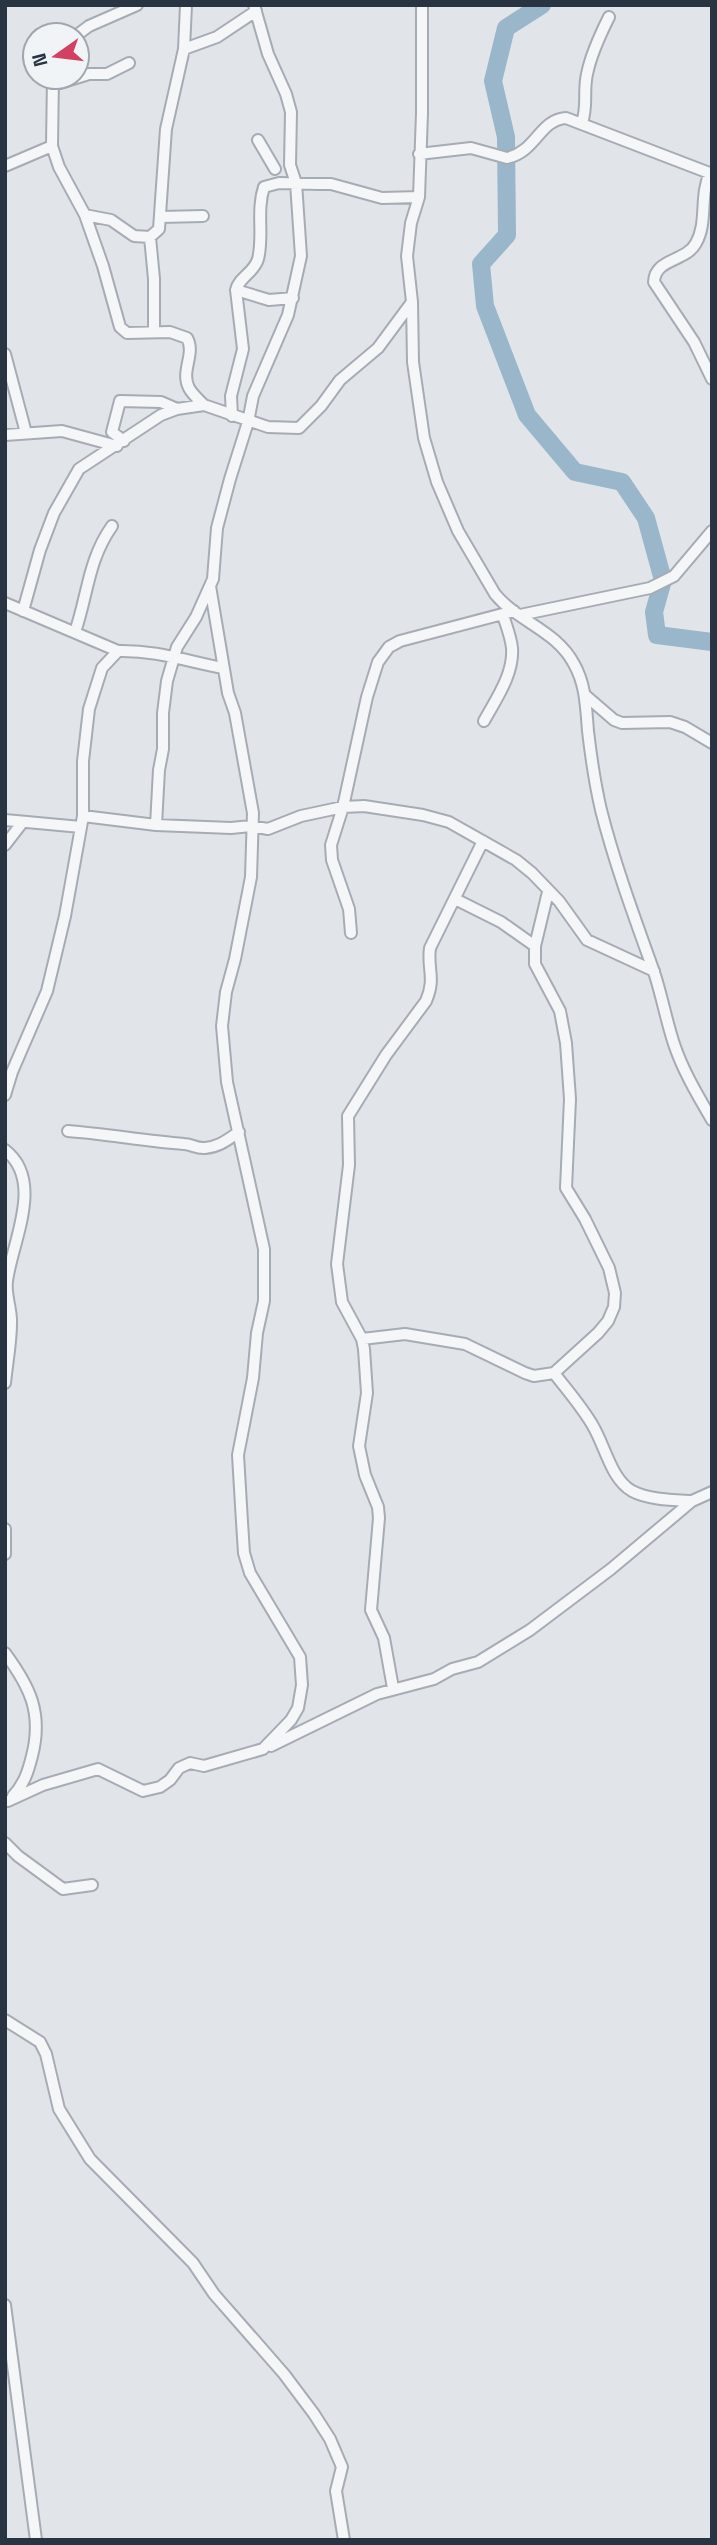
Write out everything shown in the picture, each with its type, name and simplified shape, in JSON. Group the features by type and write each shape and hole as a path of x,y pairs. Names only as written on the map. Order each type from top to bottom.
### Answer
{"street":[{"path":"85,215 111,220 134,236 150,237 159,229 166,129 184,48 186,5"},
{"path":"422,5 419,197 411,223 407,256 412,302 413,362 424,438 436,482 458,531 495,594 513,614 541,627 566,652 578,672 585,695 594,777 601,811 622,882 665,1004 674,1043 688,1079 712,1121"},
{"path":"91,25 135,6"},
{"path":"156,825 167,681 179,643 196,617 210,586 215,570 217,528 253,396 293,298 301,256 296,183 290,165 291,112 268,54 255,8 217,37 184,48"},
{"path":"582,123 587,106 586,75 597,40 609,17"},
{"path":"91,74 107,74 129,64"},
{"path":"53,91 52,146 59,167 85,215 120,327 129,334 175,333 187,338 191,351 186,372 188,385 204,405"},
{"path":"419,154 471,148 507,158 527,150 547,125 566,118 711,174 704,188 701,230 695,246 659,268 654,275 654,282 694,342 712,379"},
{"path":"258,140 277,177 283,183"},
{"path":"5,166 52,146"},
{"path":"275,169 290,165"},
{"path":"232,416 231,396 243,349 236,290 239,282 252,270 258,256 259,208 266,185 331,184 382,198 419,197"},
{"path":"161,216 203,216"},
{"path":"150,237 154,279 154,332"},
{"path":"236,290 261,299 293,298"},
{"path":"23,611 40,550 54,513 79,469 154,419 177,409 204,405 248,422 283,429 296,429 304,425 340,380 378,348 412,302"},
{"path":"5,354 26,433"},
{"path":"102,442 113,432 120,401 161,402 177,409"},
{"path":"5,435 52,430 102,442 121,443"},
{"path":"113,432 121,443"},
{"path":"75,632 83,610 86,583 94,559 112,526"},
{"path":"351,933 348,904 330,853 367,697 378,662 389,647 400,641 513,614 650,588 674,576 712,531"},
{"path":"210,586 223,668 235,713 253,813 251,877 226,992 222,1026 227,1082 264,1249 264,1301 238,1455 244,1553 250,1573 296,1649 302,1668 298,1708 291,1720 263,1749"},
{"path":"5,603 118,651 142,650 223,668"},
{"path":"484,721 507,678 511,663 513,614"},
{"path":"5,1095 12,1072 47,991 65,916 82,821 83,761 89,709 102,668 118,651"},
{"path":"585,695 614,720 622,723 670,722 712,743"},
{"path":"5,820 22,823 82,821 231,828 251,826 268,829 302,816 343,807 364,806 423,814 449,822 532,873 558,901 587,940 654,971"},
{"path":"5,845 22,823"},
{"path":"393,1688 384,1638 371,1610 379,1518 359,1446 367,1393 367,1367 362,1339 342,1302 337,1264 349,1165 348,1116 386,1055 426,1001 431,990 430,948 483,841"},
{"path":"362,1339 405,1334 465,1344 534,1376 554,1373 608,1321 614,1307 615,1293 609,1268 566,1188 570,1099 566,1043 560,1011 535,964 535,946 548,892"},
{"path":"455,899 501,922 535,946"},
{"path":"68,1132 114,1134 189,1144 200,1149 219,1146 239,1132"},
{"path":"5,1150 18,1162 24,1185 21,1228 6,1284 12,1322 5,1383"},
{"path":"554,1373 594,1427 608,1459 625,1486 634,1492 665,1499 692,1501"},
{"path":"6,1801 43,1785 98,1769 143,1791 149,1791 160,1787 170,1780 179,1768 190,1763 204,1766 263,1749 358,1702 393,1688 434,1679 452,1669 478,1662 530,1630 611,1569 692,1501 712,1492"},
{"path":"5,1529 5,1554"},
{"path":"5,1653 22,1676 36,1711 34,1749 27,1775 22,1786 6,1801"},
{"path":"5,1843 18,1856 64,1889 92,1885"},
{"path":"5,2020 40,2042 46,2054 59,2109 90,2159 193,2263 214,2294 284,2374 319,2422 336,2450 342,2467 336,2491 344,2540"},
{"path":"5,2305 36,2540"}],"waterway":[{"path":"542,5 506,28 493,81 506,137 507,235 481,264 485,306 527,415 575,472 622,482 646,518 663,580 654,612 657,635 712,642"}]}
